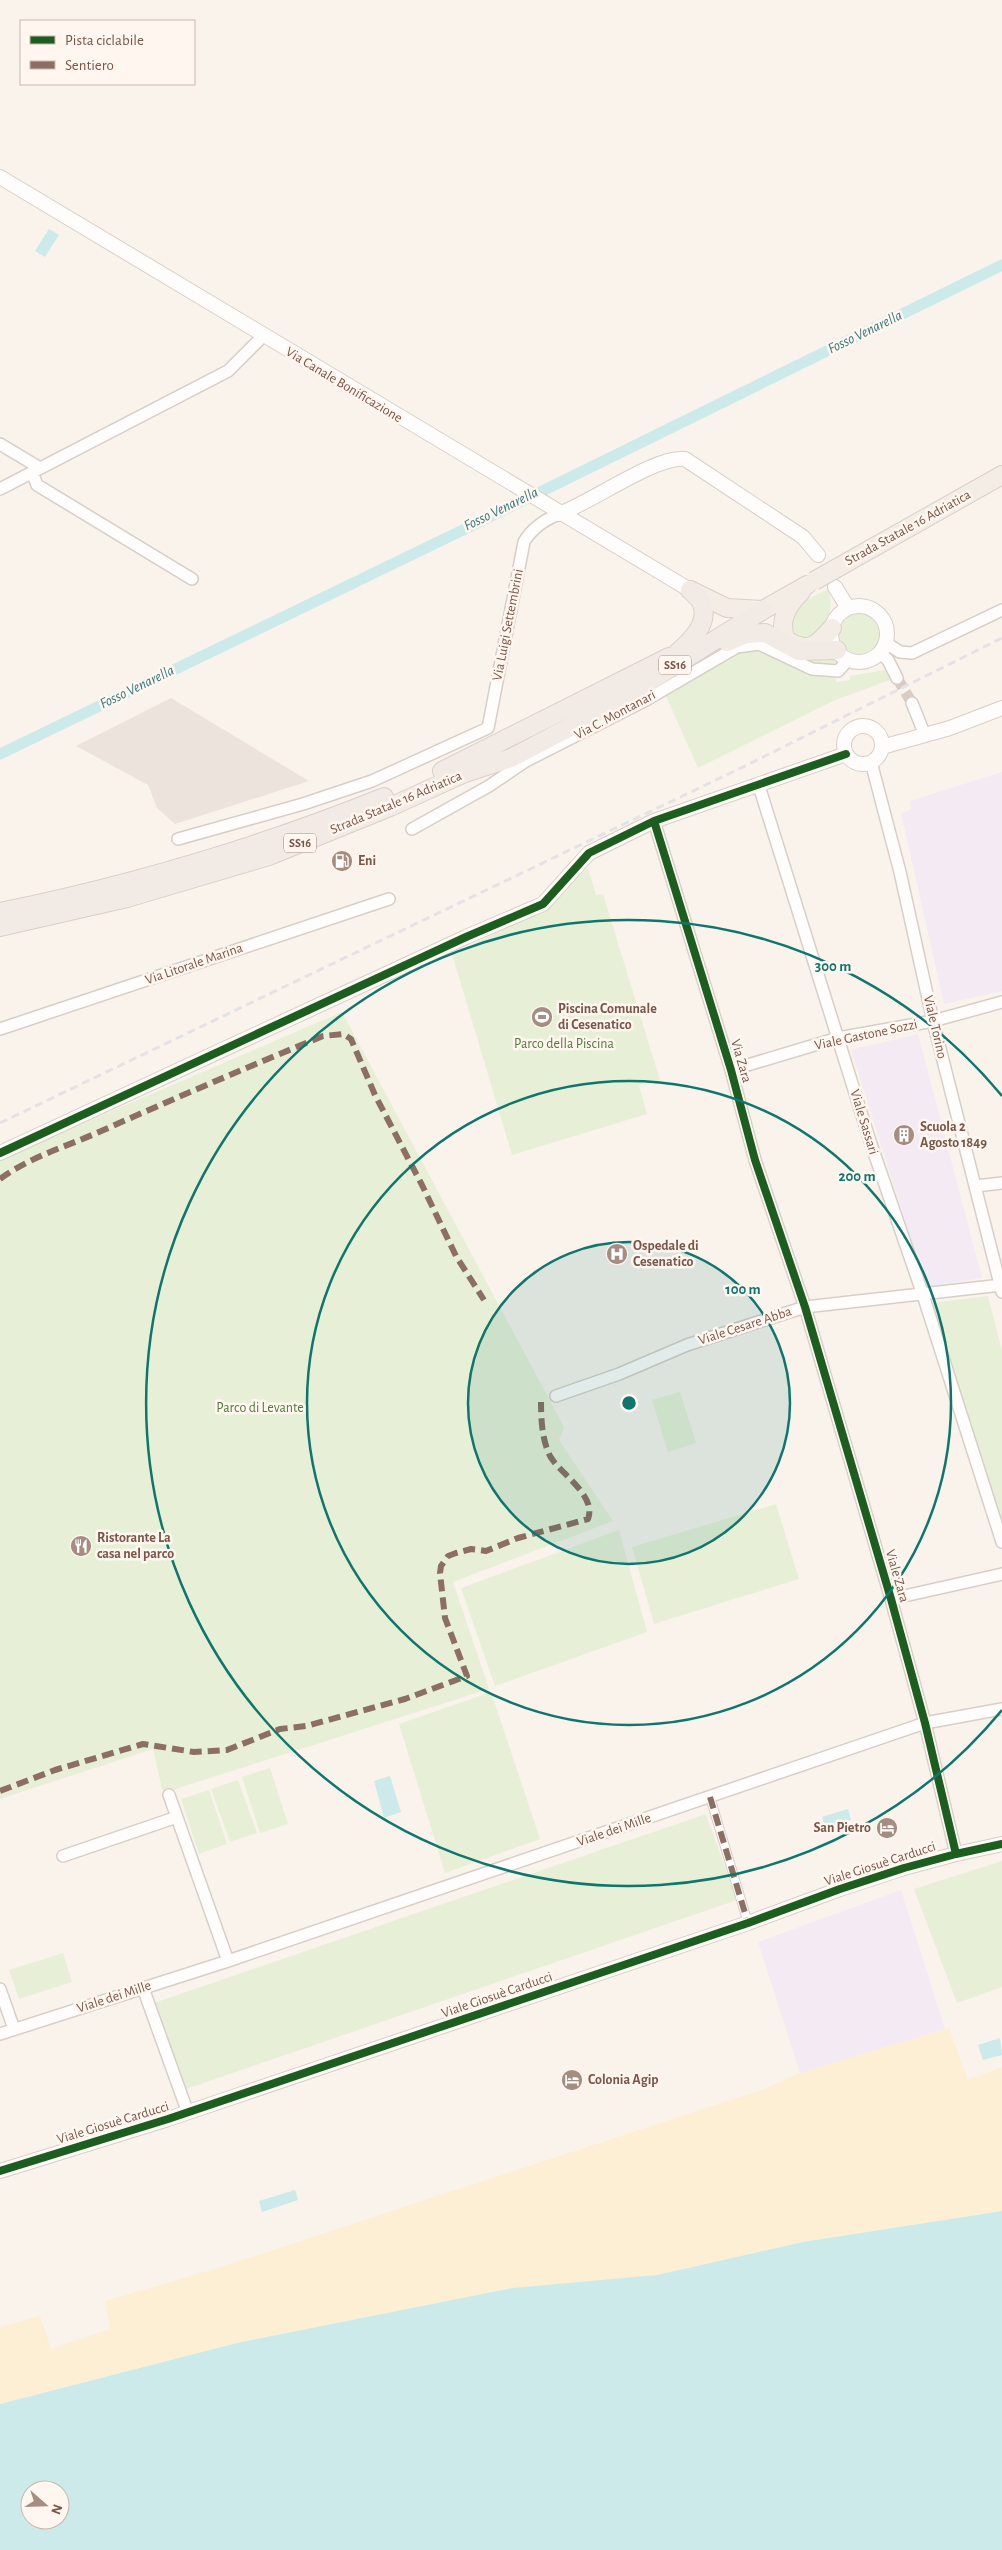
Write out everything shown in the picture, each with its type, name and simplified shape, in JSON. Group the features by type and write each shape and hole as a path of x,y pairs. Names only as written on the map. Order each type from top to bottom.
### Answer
{"highway":[{"path":"674,660 701,627 703,615 701,602 690,590"},
{"name":"Strada Statale 16 Adriatica","path":"0,912 139,880 264,842 374,801 457,764 674,660 763,610"},
{"path":"674,660 756,632 774,637 782,644 799,651 843,655"},
{"name":"Strada Statale 16 Adriatica","path":"0,927 127,898 269,856 390,807 465,773 511,758 608,707 674,660"}],"main road":[{"name":"Strada Statale 16 Adriatica","path":"763,610 1002,475"},
{"path":"811,583 792,600 785,614 782,624 786,640 804,647 815,646 832,628"},
{"path":"690,590 727,608 763,610"}],"street":[{"name":"Via Canale Bonificazione","path":"0,177 556,512 690,590"},
{"path":"0,489 228,372 263,336"},
{"path":"0,444 36,470"},
{"name":"Via Luigi Settembrini","path":"178,839 303,804 372,781 488,728 524,542 535,528 556,512 578,507 642,472 675,458 685,459 803,537 818,555"},
{"path":"36,470 37,485 192,579"},
{"path":"835,587 848,608"},
{"path":"883,648 866,661 843,655 834,644 832,628 838,616 848,608 864,606 878,613 886,627 883,648 897,678"},
{"path":"883,648 900,652 912,652 1002,610"},
{"name":"Via C. Montanari","path":"412,829 489,786 526,761 646,700 737,648 759,644 812,669 824,672 838,671 843,655"},
{"path":"912,703 922,728"},
{"path":"881,742 922,728 1002,708"},
{"path":"881,742 950,728 979,715"},
{"path":"846,754 846,738 858,727 868,727 881,742"},
{"path":"846,754 860,763 871,762 876,758 881,742"},
{"path":"0,1153 466,936 543,904 589,853 654,821 759,786 846,754"},
{"name":"Viale Torino","path":"871,762 900,872 933,1021 1001,1288"},
{"name":"Viale Sassari","path":"759,786 870,1141 923,1295 1002,1542"},
{"name":"Via Zara","path":"654,821 731,1070 755,1160 805,1307"},
{"name":"Via Litorale Marina","path":"0,1029 388,899"},
{"name":"Viale Gastone Sozzi","path":"731,1070 838,1038 933,1021 1002,1002"},
{"path":"976,1186 1002,1183"},
{"name":"Viale Cesare Abba","path":"556,1396 619,1374 687,1345 805,1307 1001,1288"},
{"name":"Viale Zara","path":"805,1307 926,1723 956,1854"},
{"path":"890,1599 1002,1574"},
{"name":"Viale dei Mille","path":"0,2034 228,1961 926,1723 1002,1709"},
{"path":"169,1795 228,1961"},
{"path":"710,1797 748,1923"},
{"path":"63,1856 177,1817"},
{"name":"Viale Giosuè Carducci","path":"0,2171 188,2113 748,1923 840,1889 956,1854 1002,1844"},
{"path":"143,1988 188,2113"},
{"path":"0,1989 14,2029"}],"shaded area":[{"path":"171,698 309,781 175,824 157,808 148,785 76,746"},
{"path":"1002,772 1002,991 944,1004 901,813 911,810 910,801"},
{"path":"918,1034 982,1278 926,1287 851,1050"},
{"path":"901,1890 945,2029 800,2073 758,1942"}],"green space":[{"path":"828,589 831,603 829,616 816,641 790,635 793,610 800,603"},
{"path":"854,612 864,612 878,622 882,635 878,648 872,654 864,658 854,658 840,648 836,640 836,630 846,616"},
{"path":"755,649 813,676 835,678 837,682 850,680 850,676 884,670 888,672 890,680 833,701 698,768 665,694 743,650"},
{"path":"832,657 837,663 835,667 816,666 803,659"},
{"name":"Parco della Piscina","path":"588,868 596,895 603,894 660,1080 639,1085 647,1114 512,1155 452,954 540,912"},
{"name":"Parco di Levante","path":"342,1012 564,1427 559,1440 613,1521 453,1582 489,1689 163,1793 153,1749 0,1799 0,1159"},
{"path":"988,1296 1002,1351 1002,1524 930,1303"},
{"path":"680,1392 696,1443 668,1452 652,1400"},
{"path":"776,1504 799,1579 654,1624 632,1547"},
{"path":"619,1530 647,1632 495,1686 461,1588"},
{"path":"491,1692 540,1839 445,1873 399,1724"},
{"path":"270,1768 288,1824 260,1833 242,1777"},
{"path":"238,1780 257,1833 230,1842 211,1789"},
{"path":"209,1790 227,1844 199,1854 181,1799"},
{"path":"706,1814 737,1900 186,2089 154,2003"},
{"path":"1002,1861 1002,1987 957,2003 914,1889"},
{"path":"63,1953 72,1982 19,1999 9,1970"}],"sand":[{"path":"949,2028 968,2080 1002,2067 1002,2211 803,2242 657,2275 512,2288 237,2343 0,2404 0,2327 40,2316 51,2349 110,2329 105,2301 218,2268 764,2089 800,2073"}],"water":[{"path":"49,229 59,235 45,257 35,251"},
{"path":"390,1776 401,1812 384,1818 374,1781"},
{"path":"848,1809 851,1820 826,1829 822,1817"},
{"path":"1000,2038 1002,2055 983,2060 978,2045"},
{"path":"295,2190 298,2200 262,2212 259,2201"},
{"path":"1002,2211 1002,2550 0,2550 0,2404 237,2343 512,2288 657,2275 803,2242"}],"waterway":[{"name":"Fosso Venarella","path":"0,754 467,528 1002,265"}],"tunnel":[{"path":"897,678 912,703"}],"railway":[{"path":"0,1123 741,768 1002,638"}],"marked path":[{"path":"0,1179 36,1158 239,1071 323,1036 343,1034 351,1039 375,1095 422,1185 456,1256 484,1300"},
{"path":"0,1791 55,1770 143,1744 194,1752 227,1750 280,1729 306,1726 405,1699 467,1676 445,1618 440,1573 441,1566 448,1556 471,1549 486,1551 518,1538 588,1519 589,1510 583,1493 555,1463 547,1450 541,1415 541,1402"},
{"path":"710,1797 748,1923"}],"cycle path":[{"path":"0,1153 466,937 543,904 589,853 654,821 846,754"},
{"path":"654,821 731,1070 755,1160 805,1307 891,1599 925,1723 956,1854"},
{"path":"0,2171 168,2119 748,1923 904,1868 1002,1844"}],"place":[{"name":"Eni","path":"342,861"},
{"name":"Piscina Comunale di Cesenatico","path":"542,1017"},
{"name":"Scuola 2 Agosto 1849","path":"904,1135"},
{"name":"Ospedale di Cesenatico","path":"617,1254"},
{"name":"Ristorante La casa nel parco","path":"81,1546"},
{"name":"San Pietro","path":"887,1828"},
{"name":"Colonia Agip","path":"572,2080"}]}
